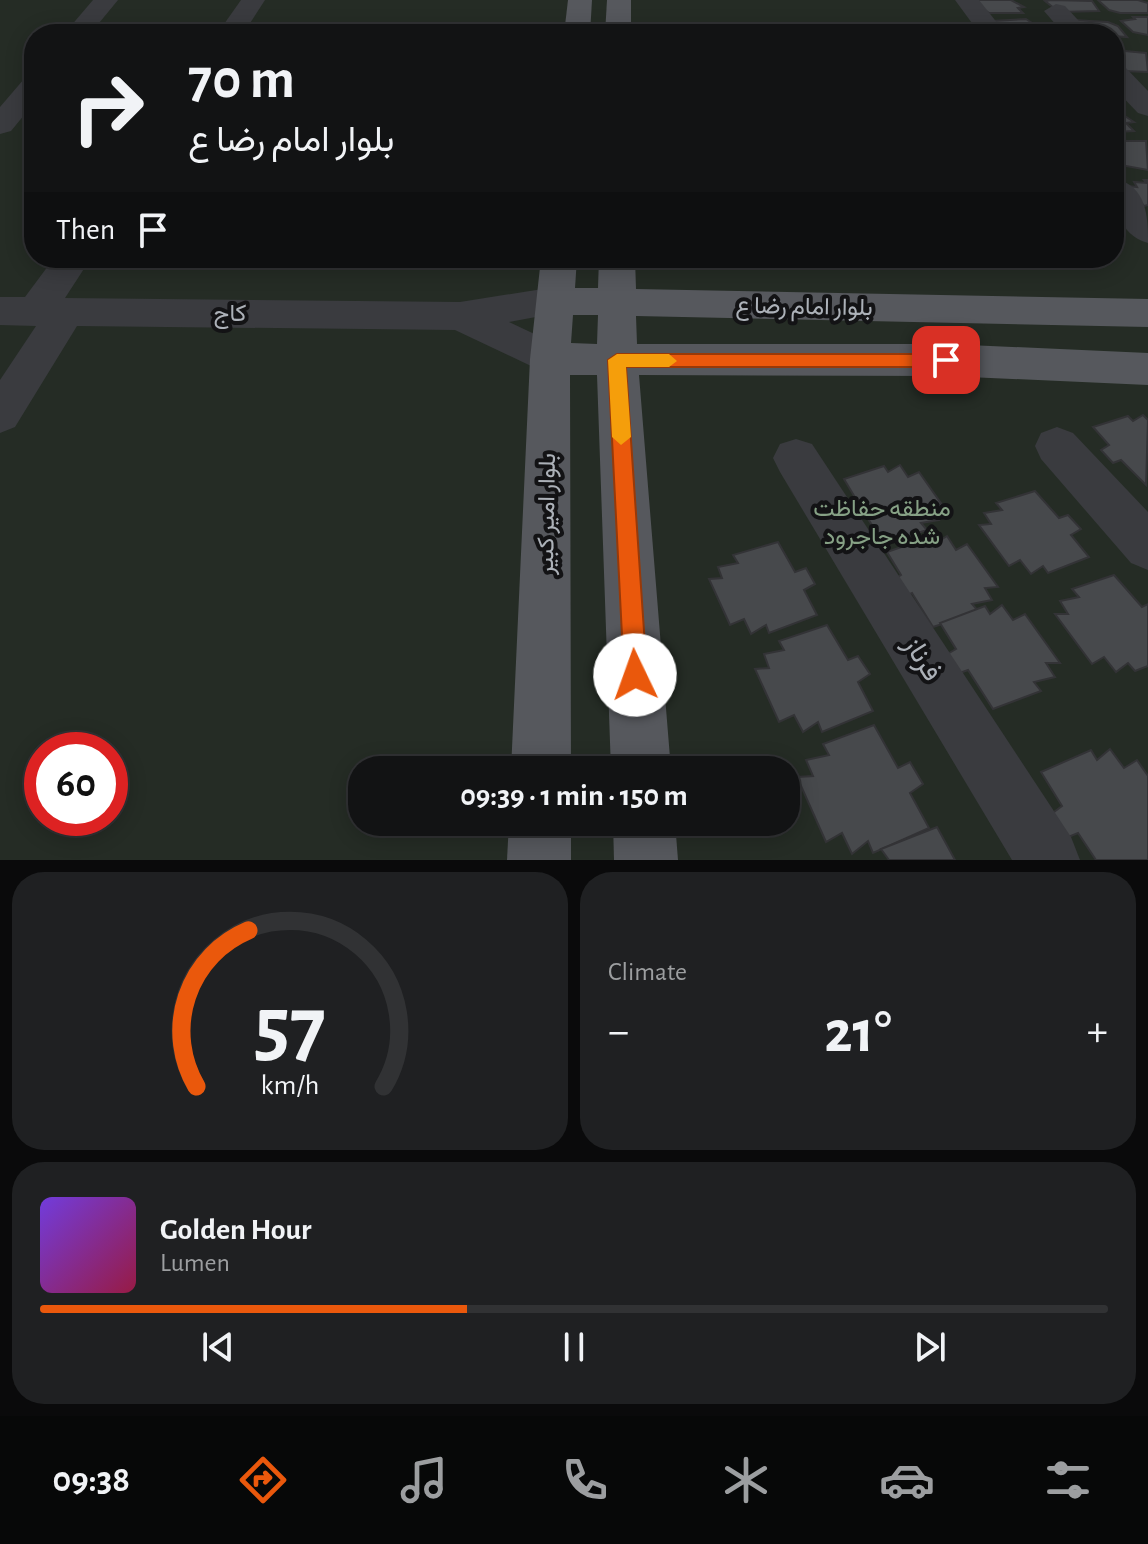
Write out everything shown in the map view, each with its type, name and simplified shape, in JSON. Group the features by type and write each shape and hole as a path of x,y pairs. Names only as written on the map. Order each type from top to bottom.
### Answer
{"main road":[{"path":"578,24 580,0"},
{"path":"618,24 619,0"},
{"name":"بلوار امیر کبیر","path":"541,756 550,359 558,268"},
{"path":"617,268 617,360 640,756"},
{"name":"بلوار امام رضا ع","path":"555,301 1148,313"},
{"path":"550,359 946,360 1148,369"},
{"path":"539,860 540,836"},
{"path":"645,836 646,860"}],"street":[{"path":"86,24 106,0"},
{"path":"237,24 253,0"},
{"path":"967,0 985,24"},
{"path":"1056,11 1068,24"},
{"path":"1124,82 1148,107"},
{"path":"0,125 24,97"},
{"path":"1124,201 1148,232"},
{"path":"0,415 33,312 66,268"},
{"name":"کاج","path":"33,312 460,316 555,301"},
{"name":"کاج","path":"460,316 550,359"},
{"path":"1057,446 1148,547"},
{"name":"فرناز","path":"796,458 1048,860"}],"green space":[{"name":"منطقه حفاظت شده جاجرود","path":"0,0 1148,0 1148,860 0,860"}],"building":[{"path":"971,0 1011,0 1024,7 1018,8 1023,13 989,13"},
{"path":"1098,0 1138,0 1148,3 1148,13 1120,13 1109,10"},
{"path":"1045,1 1092,1 1099,11 1059,12"},
{"path":"1133,17 1148,17 1148,35 1133,32 1121,21 1135,19"},
{"path":"1026,19 1034,24 994,24 993,21"},
{"path":"1072,20 1113,24 1075,24"},
{"path":"1124,51 1146,53 1148,72 1124,71"},
{"path":"1124,116 1134,122 1126,123 1134,131 1124,132"},
{"path":"1124,141 1146,141 1148,170 1124,166"},
{"path":"1144,180 1148,180 1148,205 1144,206 1128,186 1137,187 1134,182 1147,183"},
{"path":"1143,415 1148,420 1146,485 1121,460 1113,463 1101,450 1109,445 1093,427 1128,416 1133,421"},
{"path":"900,465 908,477 919,472 945,509 933,510 939,520 921,523 927,530 884,544 865,514 855,518 845,505 856,499 844,479 884,466 888,472"},
{"path":"1035,491 1059,518 1068,515 1081,529 1071,535 1089,557 1048,573 1043,566 1031,574 1020,560 1009,566 979,525 991,524 984,513 1002,510 996,503"},
{"path":"947,536 956,550 967,544 998,587 985,588 992,600 972,604 979,612 933,627 912,593 902,598 890,582 901,575 887,552 930,537 934,544"},
{"path":"778,542 795,572 806,568 815,584 804,590 817,615 769,633 766,625 751,634 744,619 730,625 709,579 722,578 718,567 738,563 733,555"},
{"path":"1114,575 1142,607 1148,604 1148,666 1135,671 1128,663 1116,672 1104,657 1092,664 1055,614 1068,614 1060,601 1079,597 1072,589"},
{"path":"1002,605 1013,620 1025,614 1060,663 1046,663 1055,677 1034,682 1041,691 993,709 968,670 957,674 944,656 956,649 940,623 985,606 990,614"},
{"path":"827,625 848,660 858,656 870,674 858,682 873,711 822,732 818,722 803,732 794,715 779,722 755,669 769,668 764,654 784,650 779,641"},
{"path":"874,725 898,768 910,762 923,784 910,793 929,828 873,853 868,841 852,854 842,833 826,842 800,784 800,777 813,776 806,760 829,755 823,744"},
{"path":"1110,749 1124,768 1137,760 1148,776 1148,860 1096,860 1078,833 1066,838 1050,815 1062,806 1041,772 1091,750 1097,760"},
{"path":"937,827 955,860 889,860 881,849"}],"slow traffic":[{"path":"621,437 617,360 669,361"}],"route":[{"path":"635,675 617,360 946,360"}]}
